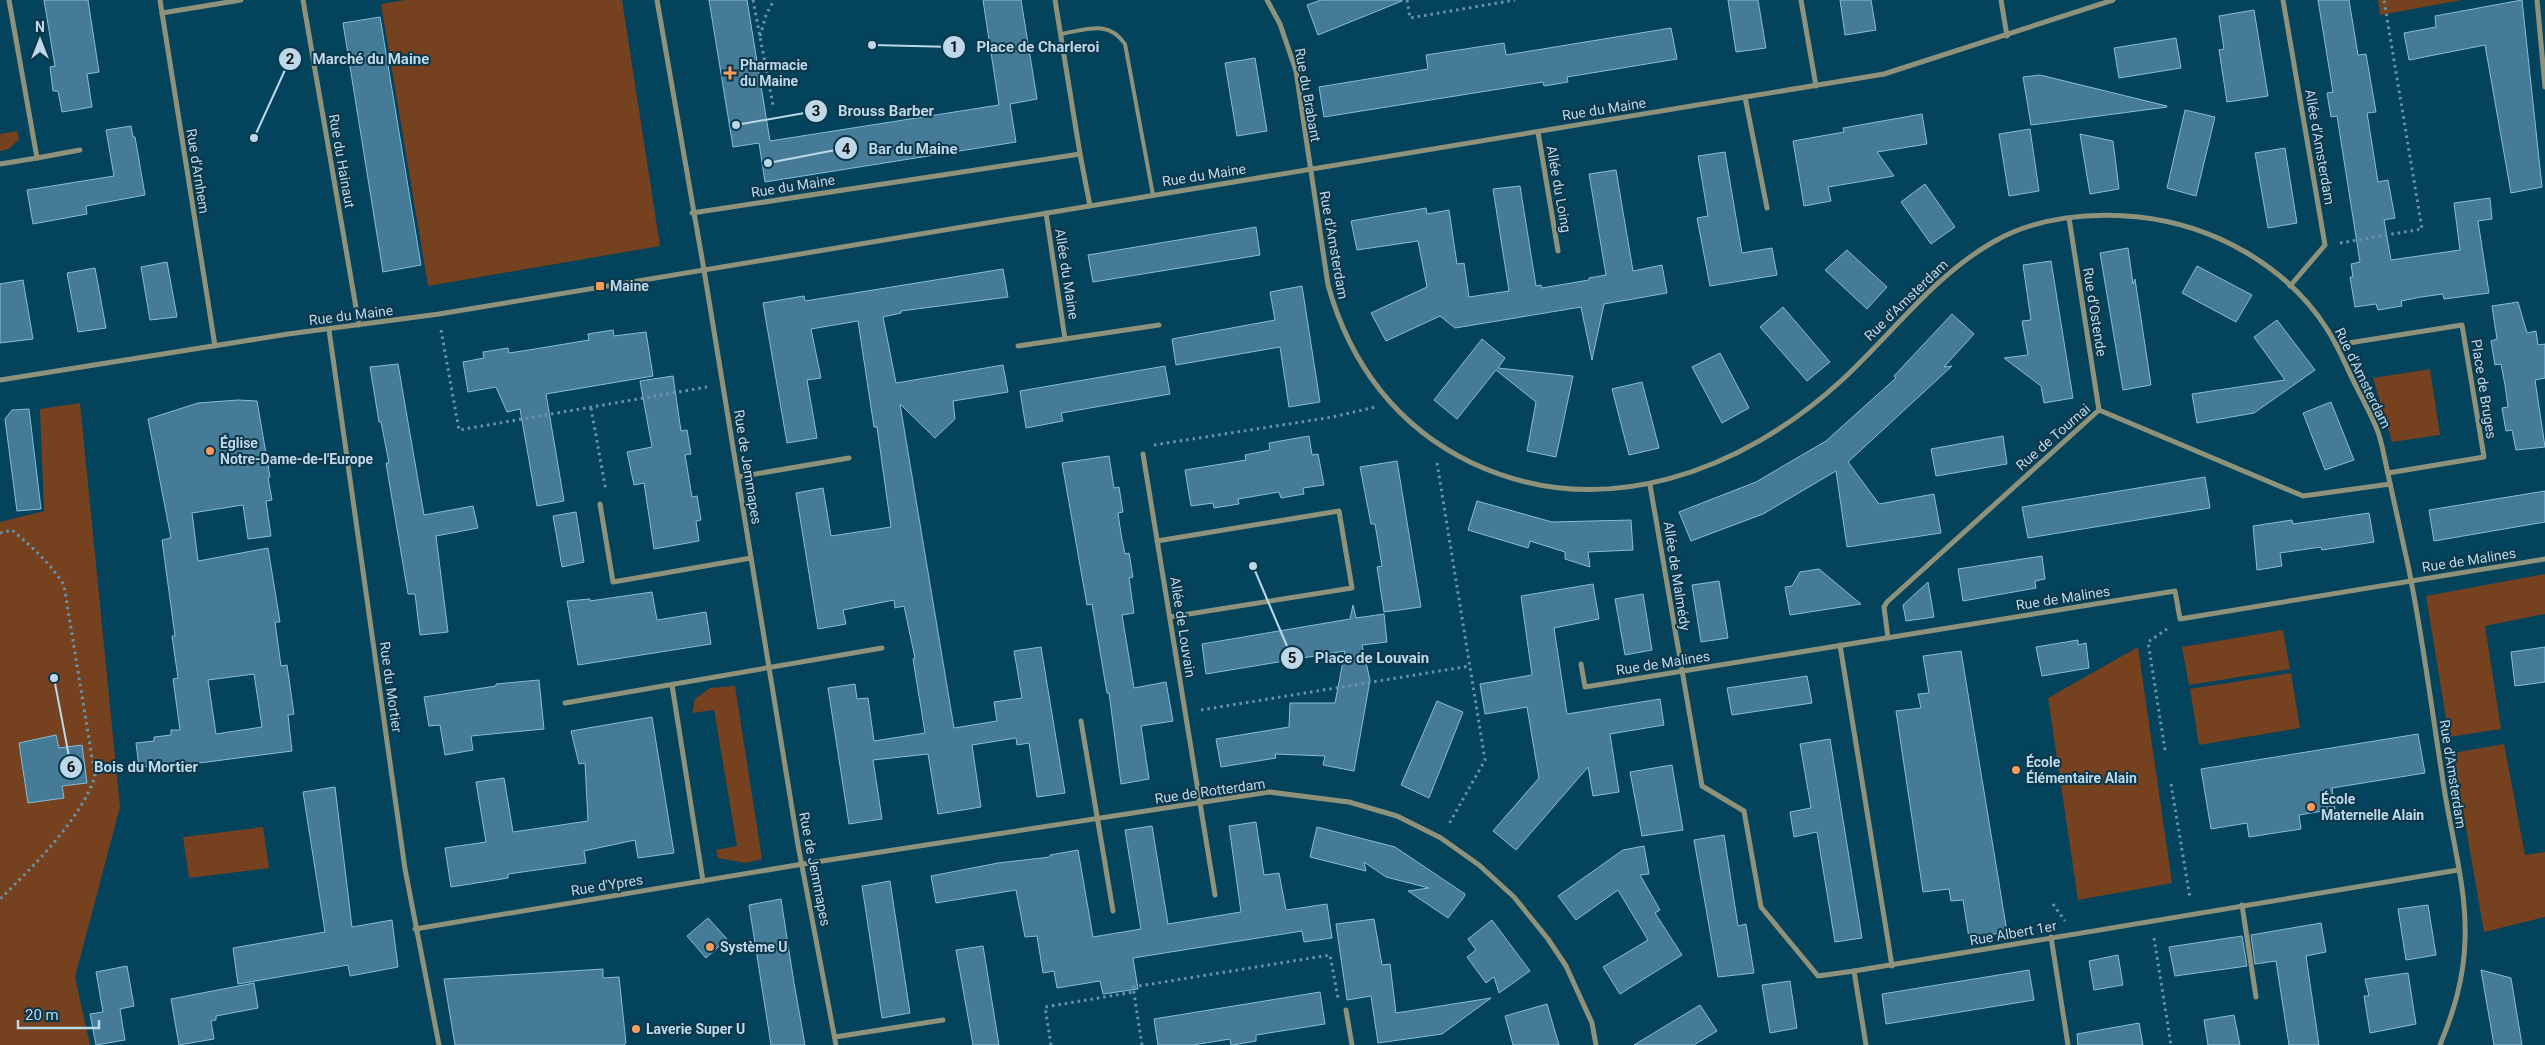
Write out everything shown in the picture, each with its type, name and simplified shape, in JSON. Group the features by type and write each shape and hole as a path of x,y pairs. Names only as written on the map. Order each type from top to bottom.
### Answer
{"street":[{"path":"9,0 37,158"},
{"name":"Rue d'Arnhem","path":"160,0 215,346"},
{"path":"162,13 241,0"},
{"name":"Rue du Hainaut","path":"303,0 359,326"},
{"path":"657,0 692,213 704,270"},
{"path":"1055,0 1090,206"},
{"name":"Rue du Brabant","path":"1266,0 1283,32 1296,71 1309,169"},
{"path":"1801,0 1816,86"},
{"path":"2001,0 2007,36"},
{"name":"Rue du Maine","path":"0,380 288,334 439,314 1884,74 2007,36 2112,0"},
{"name":"Allée d'Amsterdam","path":"2283,0 2325,245"},
{"path":"2537,0 2545,87"},
{"path":"1745,97 1767,208"},
{"name":"Allée du Loing","path":"1538,132 1558,251"},
{"path":"0,164 80,150"},
{"name":"Rue du Maine","path":"692,213 1080,154"},
{"name":"Rue d'Amsterdam","path":"1309,169 1328,285 1338,320 1354,354 1390,403 1410,422 1434,440 1460,457 1491,472 1524,482 1581,491 1650,485 1720,460 1787,423 1804,412 1843,379 1933,286 1967,258 2000,238 2069,218 2121,215 2155,219 2190,227 2248,252 2290,286 2319,318 2336,345 2379,434 2411,581 2465,917 2462,975 2455,1008 2440,1045"},
{"name":"Allée du Maine","path":"1046,213 1066,339"},
{"name":"Rue d'Ostende","path":"2069,218 2099,410"},
{"path":"2290,286 2325,245"},
{"name":"Rue de Jemmapes","path":"704,270 769,668 836,1045"},
{"name":"Allée du Maine","path":"1018,346 1159,324"},
{"name":"Place de Bruges","path":"2336,345 2462,326 2484,457 2388,473"},
{"name":"Rue du Mortier","path":"329,330 405,869 439,1045"},
{"name":"Rue de Tournai","path":"1888,638 1884,607 1887,602 2099,410 2303,496 2390,484"},
{"name":"Allée de Louvain","path":"1143,454 1215,894"},
{"path":"738,476 849,458"},
{"name":"Allée de Malmédy","path":"1650,485 1702,786 1744,811 1761,907 1818,976 1892,966"},
{"path":"600,504 613,582 751,558"},
{"path":"1157,541 1339,511 1344,540 1352,588 1170,617"},
{"name":"Rue de Malines","path":"1581,664 1585,687 2175,591 2180,619 2545,559"},
{"path":"1840,645 1892,966"},
{"path":"565,703 882,648"},
{"path":"672,685 703,881"},
{"path":"1081,721 1113,911"},
{"name":"Rue de Rotterdam","path":"803,864 1269,792 1348,802 1397,816 1441,838 1479,865 1514,897 1548,939 1566,966 1592,1023 1596,1045"},
{"name":"Rue d'Ypres","path":"416,929 803,864"},
{"name":"Rue Albert 1er","path":"1892,966 2151,920 2458,870"},
{"path":"2242,905 2256,997"},
{"path":"2051,937 2068,1045"},
{"path":"1854,971 1866,1045"},
{"path":"1346,1010 1352,1045"},
{"path":"835,1037 943,1020"}],"lane":[{"path":"1061,34 1104,28 1117,32 1124,44 1153,195"}],"path":[{"path":"753,0 773,104"},
{"path":"760,37 766,15 774,0"},
{"path":"1407,0 1410,18 1515,0"},
{"path":"2325,245 2422,229 2384,0"},
{"path":"439,314 459,430 723,384"},
{"path":"1143,454 1141,447 1333,418 1390,403"},
{"path":"591,408 606,492 600,504"},
{"path":"1434,440 1485,760 1441,838"},
{"path":"0,533 12,530 50,564 64,585 95,776 90,791 70,823 0,899"},
{"path":"2165,750 2148,642 2180,619"},
{"path":"1185,713 1470,666"},
{"path":"2171,784 2191,904"},
{"path":"2053,904 2066,923"},
{"path":"2151,920 2171,1045"},
{"path":"1142,1045 1133,986 1330,955 1339,1006 1346,1010"},
{"path":"1051,1045 1045,1007 1134,992"}],"shaded area":[{"path":"405,0 622,0 660,246 428,286 381,4"},
{"path":"2378,0 2462,0 2380,15"},
{"path":"17,131 19,139 9,149 0,151 0,134"},
{"path":"2430,369 2440,435 2392,442 2373,378"},
{"path":"80,403 120,807 75,977 90,1045 0,1045 0,522 44,511 40,409"},
{"path":"2545,574 2545,614 2485,626 2501,729 2449,737 2426,596"},
{"path":"2283,630 2290,669 2189,685 2182,647"},
{"path":"2138,647 2172,883 2078,900 2048,698"},
{"path":"2291,673 2300,728 2199,745 2190,689"},
{"path":"735,686 762,859 746,863 718,858 716,850 737,846 714,710 692,713 695,699 710,688"},
{"path":"2504,744 2525,855 2545,852 2545,917 2484,932 2453,753"},
{"path":"263,827 269,868 189,878 183,837"}],"building":[{"path":"44,0 88,0 99,72 87,74 92,107 62,112 58,91 53,91 50,67 55,66"},
{"path":"709,0 747,0 770,141 999,105 983,0 1021,0 1037,99 1010,104 1016,142 765,182 759,143 733,147"},
{"path":"1321,0 1402,1 1318,35 1307,5"},
{"path":"1728,0 1758,0 1766,48 1736,52"},
{"path":"1840,0 1871,0 1876,30 1845,35"},
{"path":"2318,0 2349,0 2358,55 2366,54 2376,112 2367,113 2378,182 2388,180 2395,218 2384,220 2391,260 2460,250 2454,203 2490,198 2492,219 2478,221 2489,293 2444,299 2443,294 2421,297 2401,301 2402,306 2378,310 2376,304 2355,307 2350,277 2353,277 2351,264 2360,262 2337,116 2331,117 2327,93 2333,92"},
{"path":"2522,0 2542,187 2511,193 2485,45 2409,60 2404,33 2436,27 2435,16"},
{"path":"2254,10 2268,96 2227,102 2219,50 2224,49 2219,16"},
{"path":"380,17 421,265 383,272 343,23"},
{"path":"1671,28 1677,59 1567,77 1568,82 1544,86 1543,82 1324,117 1319,87 1428,69 1426,55 1504,43 1506,55"},
{"path":"2176,38 2181,68 2119,78 2114,48"},
{"path":"1255,58 1267,131 1237,136 1225,63"},
{"path":"2040,75 2167,107 2031,125 2023,77"},
{"path":"2185,110 2215,117 2196,196 2167,188"},
{"path":"1922,114 1927,144 1877,152 1894,176 1828,187 1831,201 1804,206 1793,141 1844,132 1843,128"},
{"path":"131,126 133,137 135,137 145,195 86,206 87,214 33,224 27,190 114,176 106,130"},
{"path":"2030,129 2039,191 2009,196 1999,134"},
{"path":"2080,134 2113,141 2119,189 2090,194"},
{"path":"2285,148 2297,223 2268,228 2255,153"},
{"path":"1725,152 1742,253 1772,248 1777,275 1710,286 1697,218 1708,216 1698,156"},
{"path":"1616,170 1633,271 1662,265 1667,293 1604,304 1592,360 1581,307 1455,328 1440,316 1386,341 1371,313 1427,287 1418,241 1357,250 1351,221 1426,208 1427,214 1449,210 1457,264 1464,263 1469,297 1509,291 1493,189 1520,186 1536,286 1541,285 1542,288 1589,280 1589,278 1606,275 1589,174"},
{"path":"1925,184 1955,227 1931,244 1901,202"},
{"path":"1256,227 1260,255 1093,282 1088,255"},
{"path":"2128,248 2133,284 2135,279 2151,385 2123,390 2100,253"},
{"path":"1847,250 1887,287 1867,309 1825,270"},
{"path":"2051,261 2073,398 2044,403 2041,386 2004,358 2028,355 2022,321 2031,320 2023,265"},
{"path":"167,262 177,317 150,320 141,267"},
{"path":"2197,266 2252,295 2236,322 2182,293"},
{"path":"95,268 106,328 78,332 67,273"},
{"path":"1003,269 1008,297 901,311 901,313 883,317 896,383 1003,365 1008,392 953,401 955,419 935,438 900,404 954,728 997,721 994,702 1022,698 1014,651 1041,647 1065,793 1037,797 1029,743 1017,745 1016,738 972,745 981,807 938,814 928,754 873,760 882,819 849,824 828,688 855,684 857,699 868,698 874,741 925,733 913,659 915,658 904,606 895,608 894,600 843,610 846,624 818,629 796,493 823,488 831,536 891,527 877,427 874,427 858,321 811,329 821,378 807,380 817,438 787,443 763,303 804,296 805,301"},
{"path":"23,280 33,339 0,343 0,284"},
{"path":"1302,286 1320,402 1289,407 1280,347 1176,365 1172,339 1275,320 1270,292"},
{"path":"2518,302 2527,333 2536,331 2538,345 2545,344 2545,378 2535,380 2545,447 2516,450 2512,430 2506,431 2502,408 2508,407 2505,385 2501,364 2495,365 2491,341 2497,339 2492,306"},
{"path":"1783,307 1830,362 1807,381 1760,327"},
{"path":"1952,314 1974,334 1944,367 1952,366 1848,462 1879,504 1934,494 1941,533 1847,547 1836,471 1763,514 1691,541 1679,512 1756,482 1826,441 1896,378 1894,376"},
{"path":"2277,320 2315,370 2254,413 2197,423 2192,394 2285,380 2254,337"},
{"path":"613,330 614,336 646,332 653,376 546,394 564,501 537,506 520,409 507,412 496,387 468,392 463,362 484,358 483,352 508,348 509,353 589,340 588,334"},
{"path":"1482,339 1505,358 1498,368 1573,376 1556,457 1527,451 1536,402 1496,370 1457,419 1434,400"},
{"path":"1720,353 1749,408 1722,423 1692,367"},
{"path":"398,364 424,515 473,506 478,528 436,536 448,632 420,635 415,594 408,594 386,463 389,463 381,422 379,422 370,367"},
{"path":"1165,366 1170,394 1061,413 1063,421 1026,428 1020,391"},
{"path":"673,376 681,431 687,430 691,454 685,455 692,497 697,496 701,520 696,521 699,541 654,549 644,483 634,485 627,452 652,447 640,381"},
{"path":"1642,382 1659,448 1629,455 1612,389"},
{"path":"238,400 257,401 270,477 268,478 272,500 266,501 271,536 248,539 243,505 192,513 198,561 268,548 280,622 275,622 281,666 287,665 294,714 288,715 292,751 176,766 139,767 136,743 154,741 154,737 171,735 171,730 180,730 173,679 178,678 172,636 175,636 162,540 171,538 148,419 198,403","holes":["254,674 262,727 216,734 208,680"]},
{"path":"2331,402 2354,460 2325,470 2303,413"},
{"path":"29,409 41,509 17,511 5,419 12,410"},
{"path":"1309,436 1312,455 1318,454 1324,485 1303,488 1304,494 1281,498 1279,492 1238,499 1239,504 1214,508 1213,503 1191,506 1185,470 1246,460 1245,455 1270,450 1269,443"},
{"path":"2003,436 2007,464 1936,476 1931,449"},
{"path":"1109,456 1114,488 1119,487 1123,512 1118,513 1121,534 1125,554 1129,553 1133,577 1129,578 1134,613 1122,615 1134,688 1166,682 1173,721 1141,726 1149,779 1121,784 1109,693 1107,693 1092,604 1087,605 1062,463"},
{"path":"1397,461 1421,607 1384,612 1377,567 1382,566 1375,524 1371,524 1360,467"},
{"path":"2205,477 2210,508 2028,538 2022,507"},
{"path":"2545,491 2545,522 2434,541 2429,510"},
{"path":"1477,501 1552,522 1631,520 1633,550 1588,552 1590,567 1565,559 1565,552 1530,541 1528,548 1468,530"},
{"path":"576,512 584,562 562,567 553,516"},
{"path":"2369,513 2374,542 2322,550 2321,547 2280,553 2282,566 2257,570 2253,526 2292,520 2293,524"},
{"path":"2042,556 2045,579 2035,581 2036,588 1963,601 1958,569"},
{"path":"1819,569 1861,604 1790,615 1785,587 1792,586 1800,572"},
{"path":"1719,581 1728,638 1701,642 1692,585"},
{"path":"1928,582 1934,617 1906,621 1903,605"},
{"path":"1593,584 1599,619 1554,628 1567,714 1660,699 1664,725 1610,734 1619,792 1593,796 1588,767 1516,850 1493,831 1539,778 1527,707 1485,714 1480,684 1532,675 1521,596"},
{"path":"652,592 657,620 706,612 711,644 578,665 567,601 590,599 590,601"},
{"path":"1643,594 1652,650 1625,655 1615,599"},
{"path":"1353,605 1356,618 1384,614 1387,642 1362,645 1370,680 1354,771 1323,765 1325,756 1275,754 1276,758 1221,767 1216,739 1289,727 1290,703 1335,703 1345,651 1206,674 1202,644 1350,619"},
{"path":"2078,640 2078,645 2086,643 2089,668 2042,676 2036,647"},
{"path":"2545,647 2545,682 2515,686 2511,652"},
{"path":"1961,651 2007,932 1969,938 1963,900 1951,901 1949,889 1923,892 1896,711 1921,708 1918,694 1929,693 1923,656"},
{"path":"1807,676 1812,703 1732,715 1727,688"},
{"path":"539,680 544,729 471,736 473,750 445,755 440,725 429,726 424,697 496,686 496,684"},
{"path":"1437,701 1463,712 1429,798 1401,785"},
{"path":"652,717 674,853 638,858 635,840 584,851 586,863 508,874 508,878 451,887 445,848 486,842 476,782 504,778 513,832 588,821 585,763 579,764 571,731"},
{"path":"2418,734 2425,773 2332,788 2335,809 2299,815 2301,829 2249,837 2247,823 2211,829 2201,769"},
{"path":"56,735 59,748 82,745 87,783 62,786 64,798 28,803 19,743"},
{"path":"1830,739 1862,938 1835,942 1817,832 1794,837 1790,812 1811,808 1800,744"},
{"path":"1672,765 1683,830 1642,836 1630,772"},
{"path":"335,787 352,927 392,920 398,967 350,976 348,965 238,984 233,948 325,932 303,792"},
{"path":"1256,822 1264,875 1279,873 1286,910 1327,904 1332,938 1304,942 1302,931 1133,958 1138,989 1103,994 1100,981 1057,988 1054,971 1043,973 1037,936 1025,937 1016,890 936,903 931,876 998,863 1050,857 1050,855 1078,850 1093,937 1141,929 1125,830 1152,826 1168,924 1241,912 1229,826"},
{"path":"1317,827 1395,847 1465,894 1464,897 1448,918 1408,891 1429,888 1386,877 1364,862 1366,871 1310,857"},
{"path":"1724,835 1738,926 1746,924 1754,973 1718,977 1694,840"},
{"path":"1644,846 1649,874 1640,875 1660,910 1655,913 1682,955 1620,994 1603,967 1648,940 1618,890 1576,920 1558,896 1623,850"},
{"path":"890,881 910,1013 882,1018 862,886"},
{"path":"781,899 805,1045 771,1045 749,905"},
{"path":"2428,905 2436,955 2406,960 2398,909"},
{"path":"708,918 727,939 706,958 687,936"},
{"path":"1374,919 1382,965 1390,964 1396,1013 1491,998 1442,1034 1378,1043 1371,996 1347,1000 1336,924"},
{"path":"1492,920 1530,971 1499,993 1494,977 1486,983 1467,957 1476,950 1468,939"},
{"path":"2321,923 2326,952 2306,956 2319,1045 2289,1045 2276,961 2255,964 2251,935"},
{"path":"2242,936 2247,966 2175,976 2169,947"},
{"path":"983,946 999,1045 973,1045 956,950"},
{"path":"2118,955 2123,985 2094,990 2089,961"},
{"path":"127,966 134,1006 120,1009 125,1040 96,1045 90,1014 103,1012 96,972"},
{"path":"603,969 603,978 619,977 626,1043 624,1045 455,1045 444,979"},
{"path":"2029,970 2034,1000 1886,1024 1882,994"},
{"path":"2481,970 2511,978 2522,1045 2494,1045"},
{"path":"2408,973 2416,1024 2370,1033 2364,996 2369,996 2365,979"},
{"path":"1790,981 1797,1028 1770,1033 1762,985"},
{"path":"254,983 258,1008 216,1016 216,1020 211,1021 214,1039 179,1045 171,999"},
{"path":"1320,992 1325,1024 1256,1035 1256,1041 1233,1045 1231,1045 1230,1039 1193,1045 1158,1045 1154,1019"},
{"path":"1547,1004 1559,1045 1513,1045 1505,1016"},
{"path":"1700,1005 1717,1031 1694,1045 1634,1045"},
{"path":"2234,1015 2240,1045 2208,1045 2204,1020"},
{"path":"2139,1023 2143,1045 2078,1045 2077,1034"}],"place":[{"name":"Place de Charleroi","path":"872,45"},
{"name":"Pharmacie du Maine","path":"730,73"},
{"name":"Brouss Barber","path":"736,125"},
{"name":"Marché du Maine","path":"254,138"},
{"name":"Bar du Maine","path":"768,163"},
{"name":"Maine","path":"600,286"},
{"name":"Église Notre-Dame-de-l'Europe","path":"210,451"},
{"name":"Place de Louvain","path":"1253,566"},
{"name":"Bois du Mortier","path":"54,678"},
{"name":"École Élémentaire Alain","path":"2016,770"},
{"name":"École Maternelle Alain","path":"2311,807"},
{"name":"Système U","path":"710,947"},
{"name":"Laverie Super U","path":"636,1029"}]}
